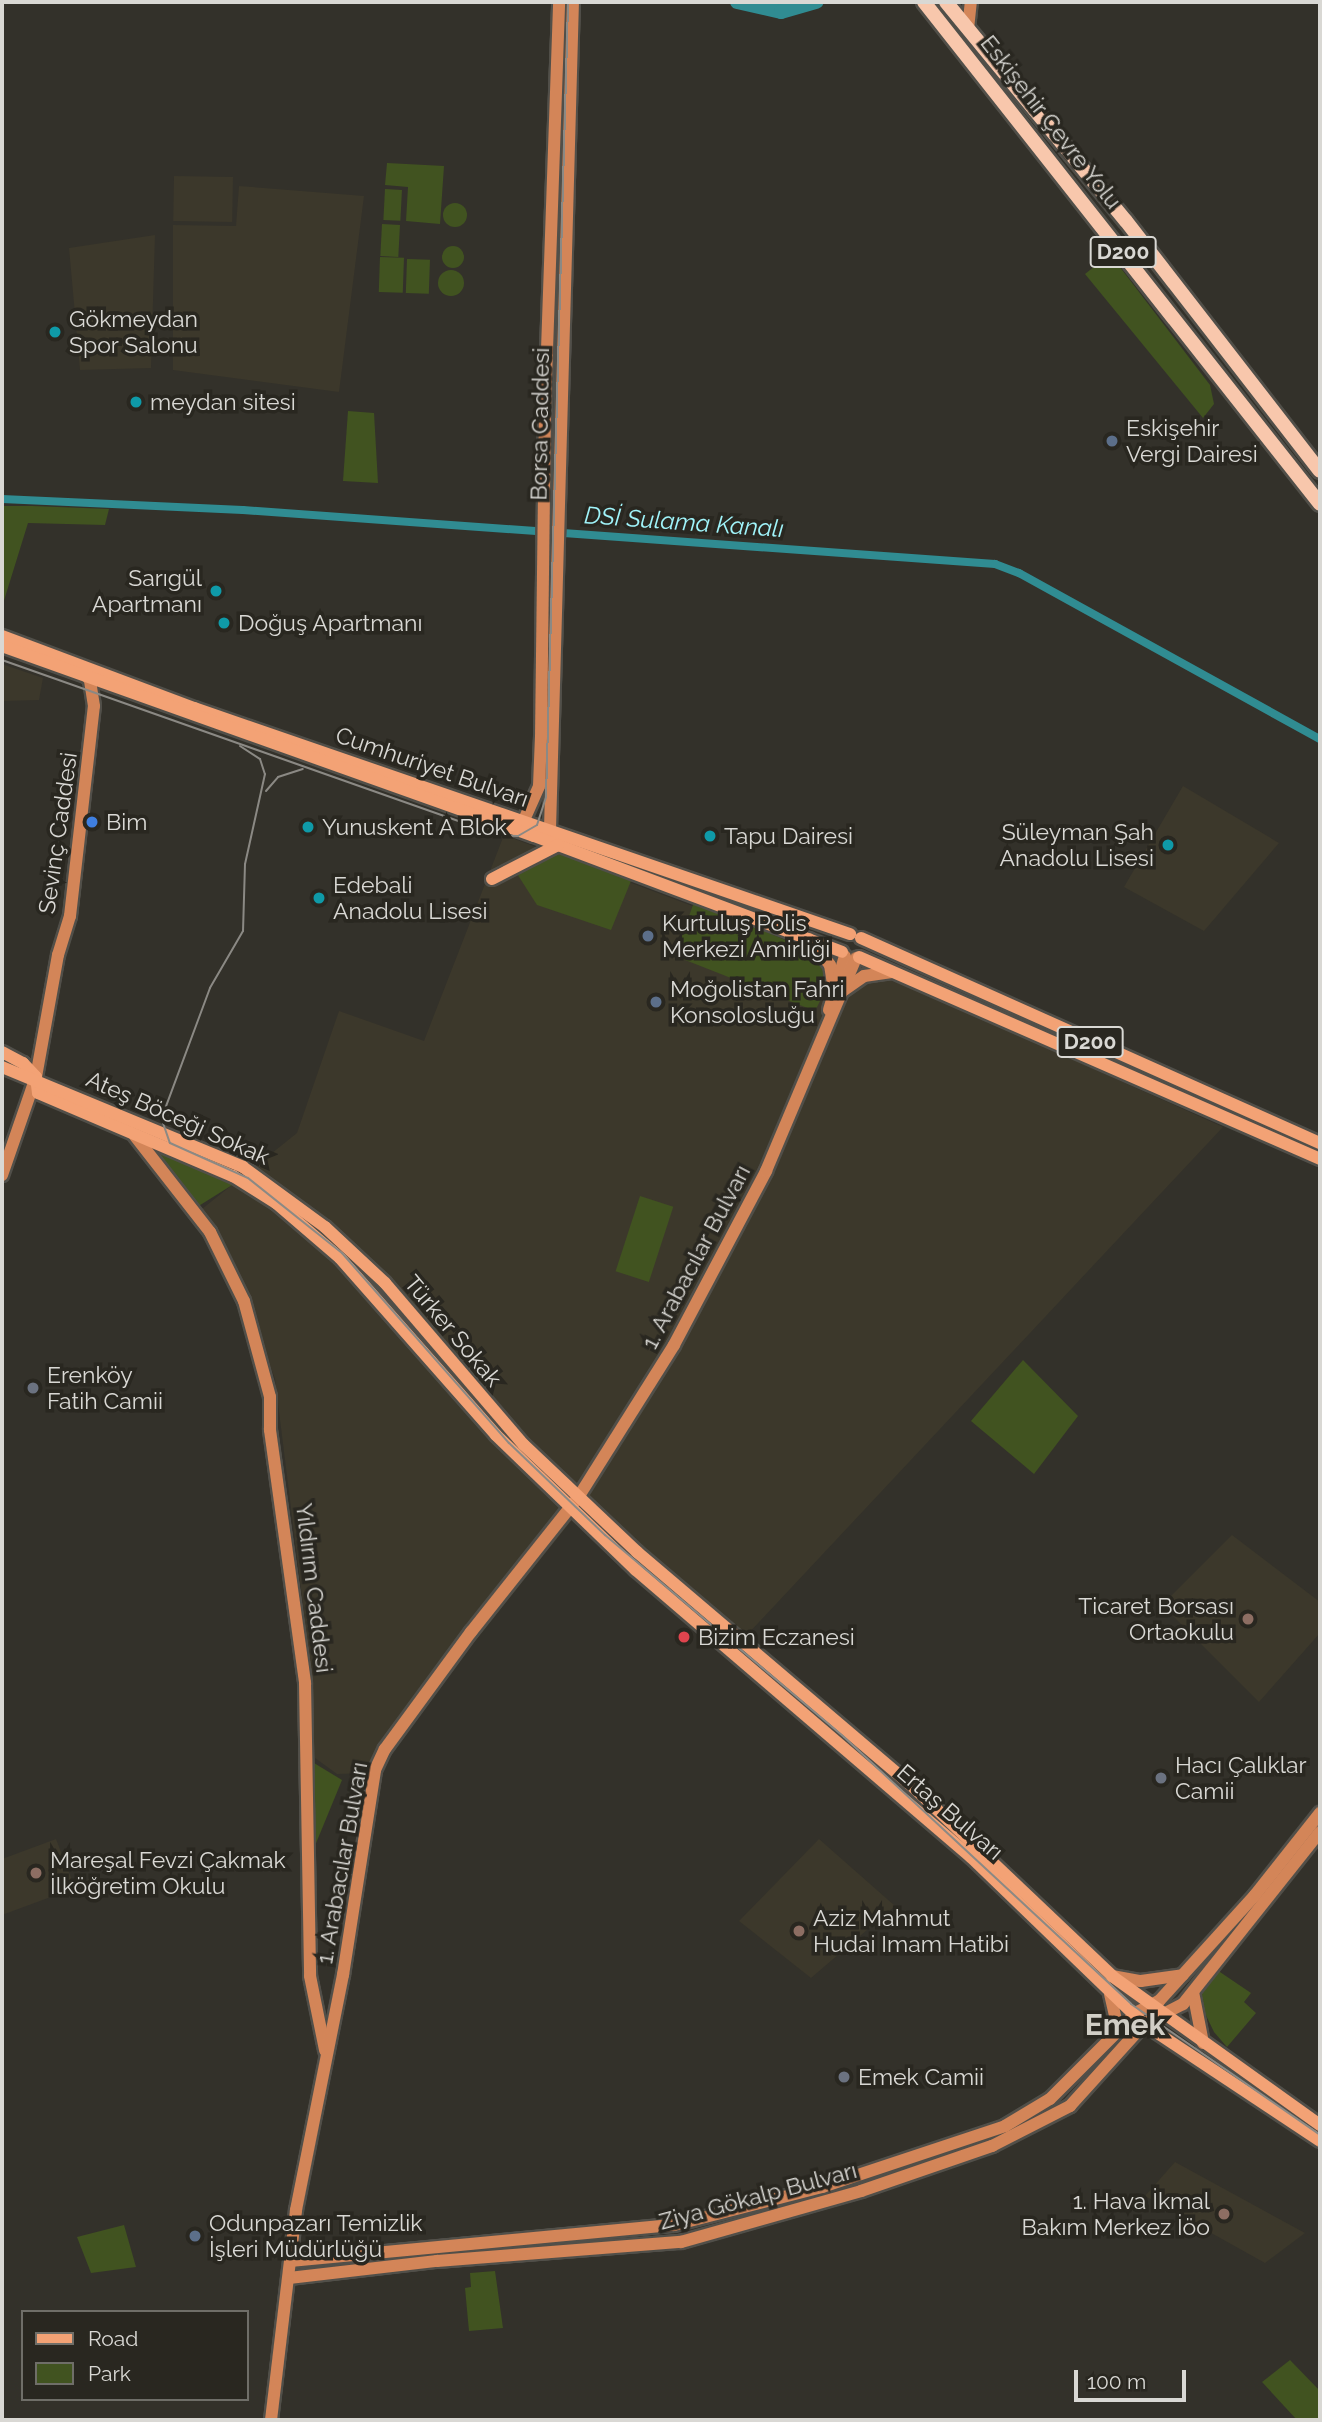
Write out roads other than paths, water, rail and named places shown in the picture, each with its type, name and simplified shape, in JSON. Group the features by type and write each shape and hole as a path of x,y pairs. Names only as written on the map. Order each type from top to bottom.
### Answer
{"highway":[{"name":"Eskişehir Çevre Yolu","path":"924,2 1320,504"},
{"name":"Eskişehir Çevre Yolu","path":"946,2 1320,471"}],"main road":[{"name":"Borsa Caddesi","path":"524,820 539,786 543,519 559,2"},
{"name":"Borsa Caddesi","path":"550,829 573,2"},
{"path":"968,29 971,2"},
{"name":"Cumhuriyet Bulvarı","path":"2,636 856,936 1320,1143"},
{"name":"Cumhuriyet Bulvarı","path":"2,646 90,680 534,836 808,939 892,972 1320,1159"},
{"path":"74,662 90,680"},
{"name":"Sevinç Caddesi","path":"2,1175 36,1077 58,955 70,916 92,742 90,680"},
{"path":"534,836 550,829"},
{"path":"492,879 558,845"},
{"path":"856,936 865,948 850,956 841,942 856,936"},
{"path":"808,939 830,964 838,989 864,976 892,972"},
{"name":"1. Arabacılar Bulvarı","path":"271,2420 290,2261 306,2159 327,2064 375,1770 385,1749 571,1499 674,1345 766,1171 850,956"},
{"path":"2,1052 23,1063 36,1077 38,1093 109,1126 145,1151"},
{"path":"2,1066 36,1077"},
{"name":"Ateş Böceği Sokak","path":"36,1077 243,1167 297,1206"},
{"path":"1174,1095 1182,1082"},
{"path":"106,1109 135,1136 145,1151"},
{"name":"Ateş Böceği Sokak","path":"109,1126 249,1184 340,1258"},
{"name":"Yıldırım Caddesi","path":"145,1151 210,1231 248,1314 270,1397 270,1430 305,1683 310,1976 327,2064"},
{"name":"Türker Sokak","path":"297,1206 385,1283 477,1394 571,1499"},
{"name":"Türker Sokak","path":"340,1258 483,1422 571,1499"},
{"name":"Ertaş Bulvarı","path":"571,1499 638,1552 918,1791 1112,1976 1165,2017 1320,2125"},
{"name":"Ertaş Bulvarı","path":"571,1499 971,1857 1139,2020 1320,2141"},
{"path":"1139,2020 1150,2006 1184,1975 1320,1813"},
{"path":"1139,2020 1165,2017 1193,1992 1320,1832"},
{"path":"1112,1976 1141,1981 1184,1975"},
{"path":"1193,1992 1203,2043"},
{"path":"1110,1994 1117,2024 1116,2041 1145,2034 1163,2036"},
{"name":"Ziya Gökalp Bulvarı","path":"290,2261 542,2240 714,2217 945,2149 1005,2126 1050,2099 1139,2020"},
{"name":"Ziya Gökalp Bulvarı","path":"289,2278 437,2261 659,2245 745,2225 992,2146 1070,2106 1116,2041"}],"water":[{"path":"741,2 808,2 785,11"}],"waterway":[{"path":"737,2 781,12 817,2"},
{"name":"DSİ Sulama Kanalı","path":"2,499 243,510 995,564 1019,573 1320,739"}],"tram line":[{"path":"2,660 498,835 518,836 537,825 546,797 568,2"},
{"path":"240,746 260,759 265,774 245,864 243,931 210,988 165,1109 163,1123 170,1143 248,1178 342,1253 509,1443 605,1535 844,1737 1131,2004 1320,2135"},
{"path":"266,791 278,777 303,769"}],"place":[{"name":"Gökmeydan Spor Salonu","path":"55,332"},
{"name":"meydan sitesi","path":"136,402"},
{"name":"Eskişehir Vergi Dairesi","path":"1112,441"},
{"name":"Sarıgül Apartmanı","path":"216,591"},
{"name":"Doğuş Apartmanı","path":"224,623"},
{"name":"Bim","path":"92,822"},
{"name":"Yunuskent A Blok","path":"308,827"},
{"name":"Tapu Dairesi","path":"710,836"},
{"name":"Süleyman Şah Anadolu Lisesi","path":"1168,845"},
{"name":"Edebali Anadolu Lisesi","path":"319,898"},
{"name":"Kurtuluş Polis Merkezi Amirliği","path":"648,936"},
{"name":"Moğolistan Fahri Konsolosluğu","path":"656,1002"},
{"name":"Erenköy Fatih Camii","path":"33,1388"},
{"name":"Ticaret Borsası Ortaokulu","path":"1248,1619"},
{"name":"Bizim Eczanesi","path":"684,1637"},
{"name":"Hacı Çalıklar Camii","path":"1161,1778"},
{"name":"Mareşal Fevzi Çakmak İlköğretim Okulu","path":"36,1873"},
{"name":"Aziz Mahmut Hudai Imam Hatibi","path":"799,1931"},
{"name":"Emek Camii","path":"844,2077"},
{"name":"1. Hava İkmal Bakım Merkez İöo","path":"1224,2214"},
{"name":"Odunpazarı Temizlik İşleri Müdürlüğü","path":"195,2236"}],"district":[{"name":"Emek","path":"1125,2025"}]}
